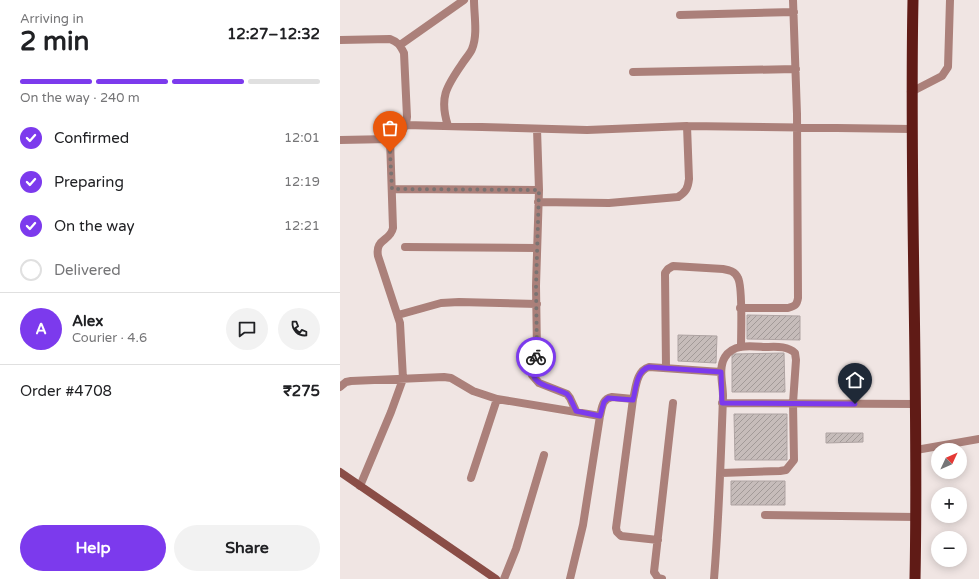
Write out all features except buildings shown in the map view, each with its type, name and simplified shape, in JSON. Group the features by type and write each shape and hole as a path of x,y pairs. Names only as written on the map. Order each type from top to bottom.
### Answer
{"highway":[{"path":"913,0 911,92 916,404 915,579"}],"main road":[{"path":"340,472 496,579"}],"street":[{"path":"400,45 464,0"},
{"path":"448,126 443,106 445,91 473,48 475,32 474,0"},
{"path":"740,308 788,308 797,303 799,283 794,0"},
{"path":"911,92 942,76 948,67 950,0"},
{"path":"680,14 794,12"},
{"path":"340,40 390,40 396,41 400,45 404,53 406,125 402,132 390,139 340,140"},
{"path":"633,72 796,68"},
{"path":"406,125 587,130 687,126 912,129"},
{"path":"538,202 609,203 678,197 688,188 687,126"},
{"path":"537,129 539,190 537,248 537,352 533,364 532,374 539,382 567,394 576,411"},
{"path":"360,486 403,379 400,323 377,249 381,241 390,236 392,232 390,139"},
{"path":"392,189 539,190"},
{"path":"405,247 537,248"},
{"path":"666,368 665,273 668,268 673,266 723,269 734,272 740,282 741,347"},
{"path":"398,315 441,303 537,304"},
{"path":"714,579 720,514 722,362 731,350 741,347 776,347 792,350 795,353 793,403 794,460 786,470 780,472 721,473"},
{"path":"658,540 621,536 617,532 616,528 633,400 638,377 644,368 649,367 721,372"},
{"path":"340,387 351,380 444,377 451,378 473,391 497,399 600,416"},
{"path":"570,579 583,525 600,416 604,402 608,398 633,400"},
{"path":"471,478 497,399"},
{"path":"662,579 658,578 654,572 673,403"},
{"path":"722,403 916,404"},
{"path":"916,450 979,439"},
{"path":"504,579 516,549 544,455"},
{"path":"765,515 916,517"}],"way so far":[{"path":"390,152 392,189 539,190 537,230 536,357"}],"route":[{"path":"536,357 532,370 532,374 535,379 567,394 576,411 600,416 604,402 608,398 633,400 638,377 644,368 649,367 721,372 723,392 722,403 855,404"}]}
